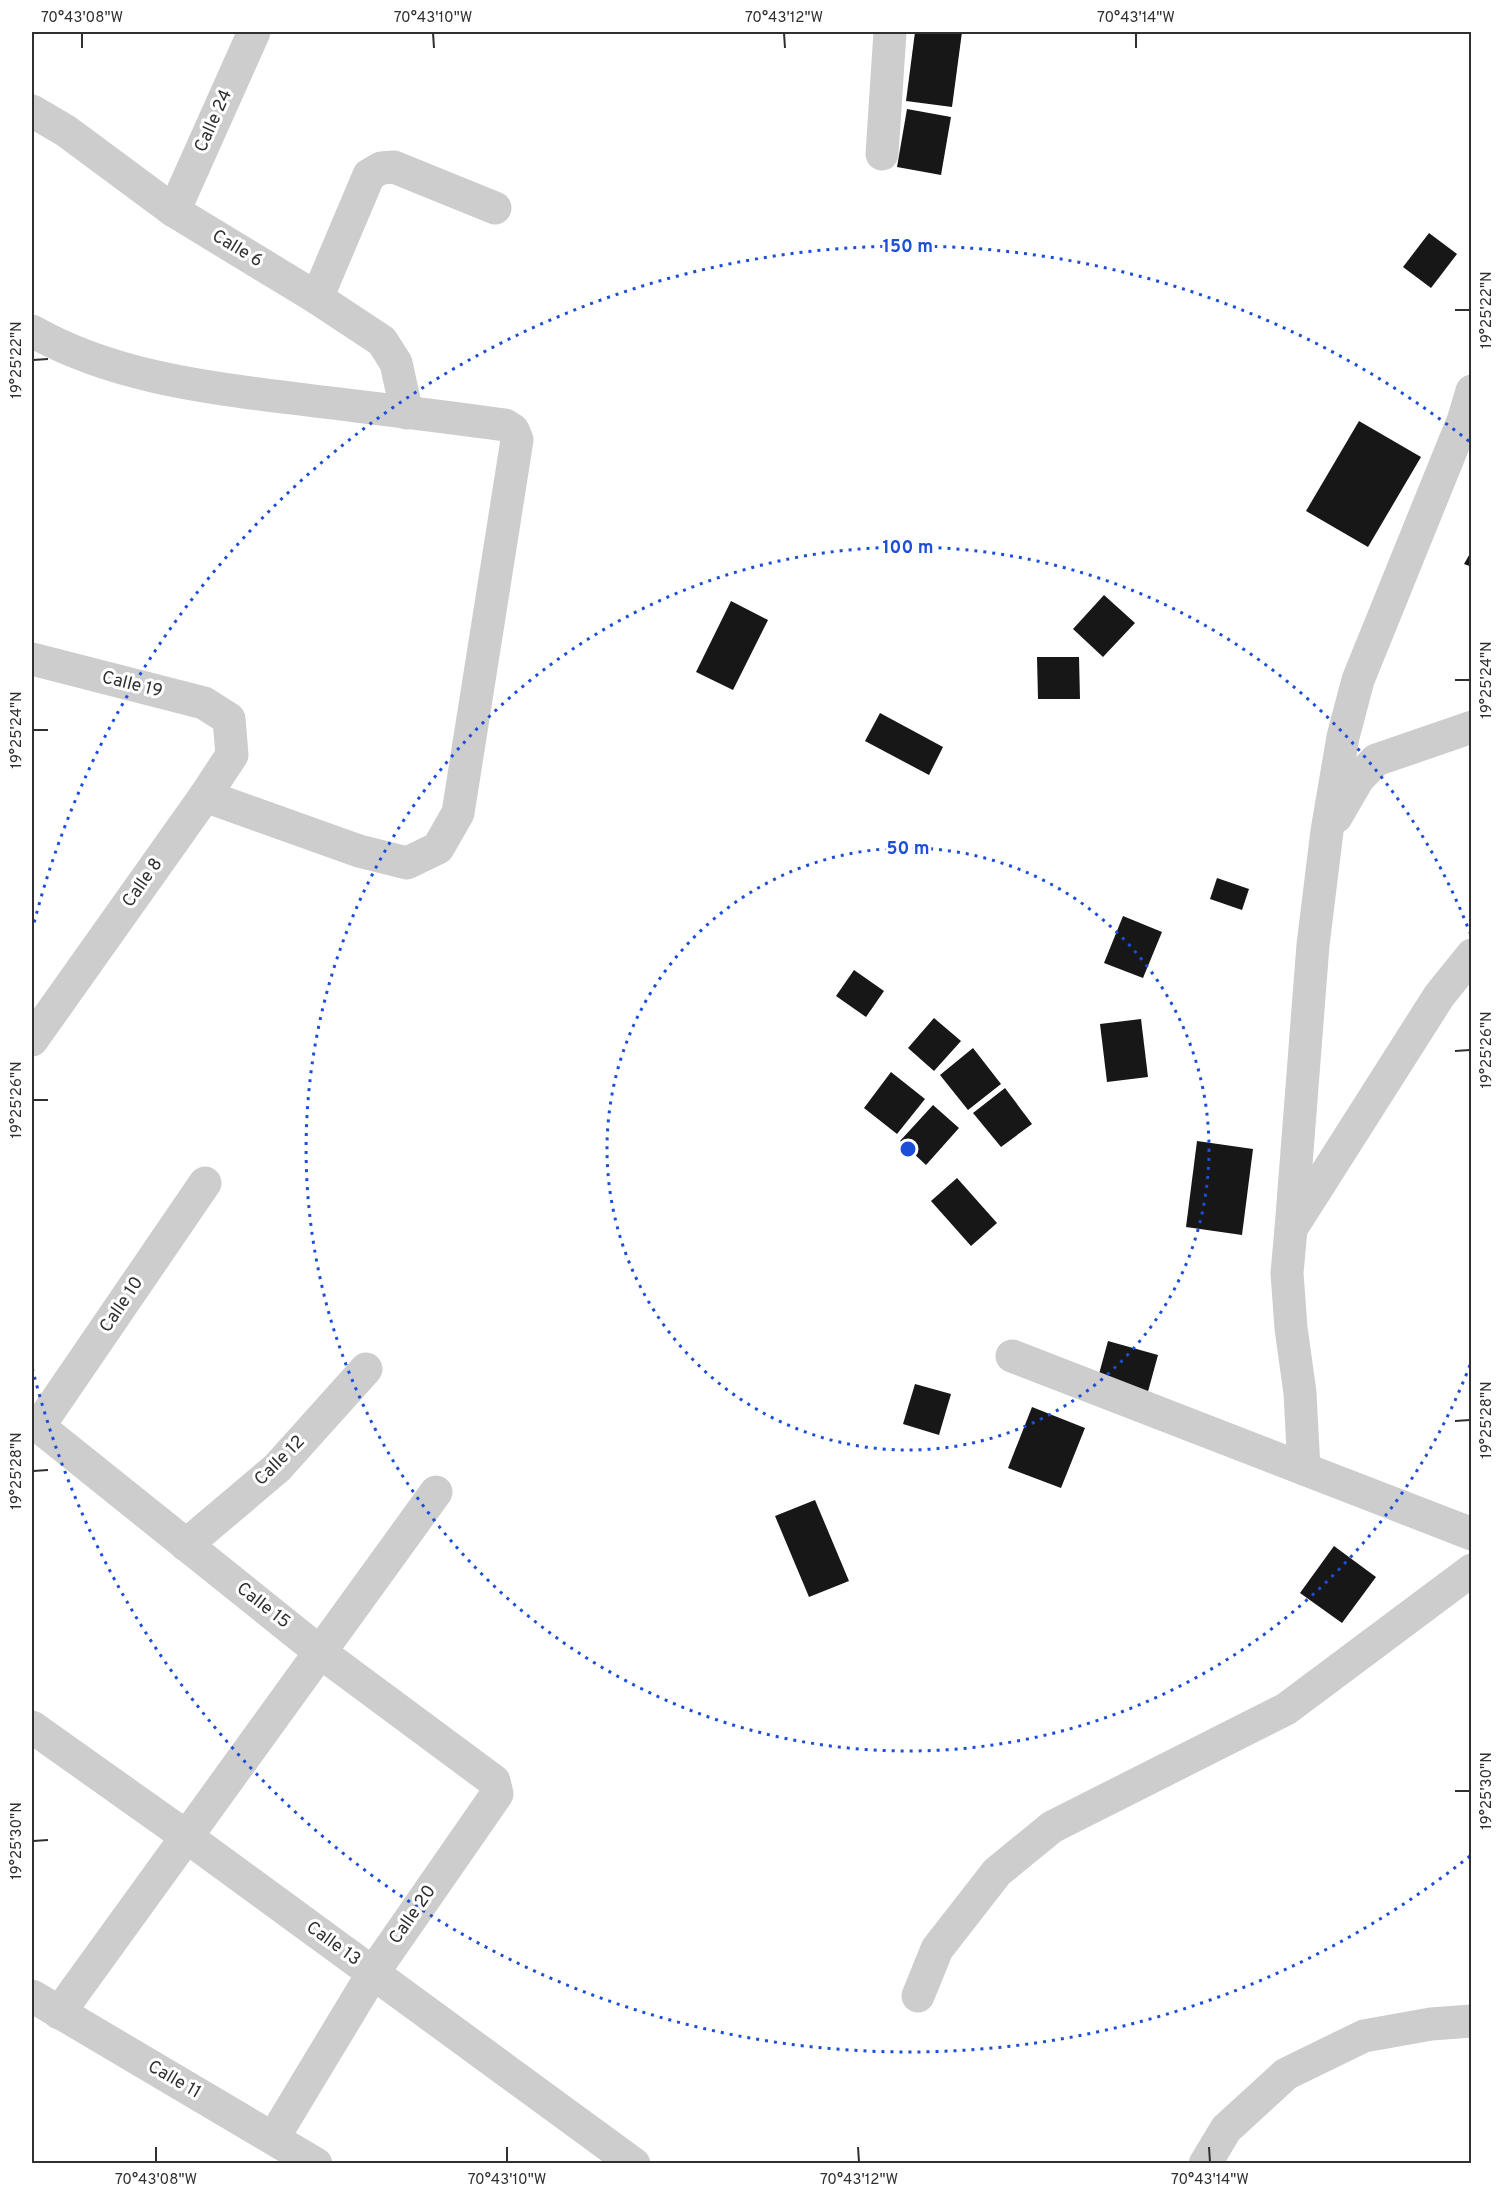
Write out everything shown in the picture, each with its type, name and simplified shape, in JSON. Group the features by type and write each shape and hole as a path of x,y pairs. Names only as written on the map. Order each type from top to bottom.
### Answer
{"street":[{"name":"Calle 24","path":"174,211 254,32"},
{"path":"882,154 890,32"},
{"name":"Calle 6","path":"32,111 66,131 174,211 317,298 382,341 396,363 407,413"},
{"path":"317,298 369,175 381,168 394,167 495,208"},
{"path":"32,331 86,357 128,371 233,391 505,425 513,430 517,440 458,813 438,848 407,863 359,851 205,796"},
{"path":"1304,1469 1300,1393 1291,1328 1287,1273 1313,945 1327,831 1343,737 1358,680 1463,421 1472,392"},
{"name":"Calle 19","path":"32,659 204,702 229,719"},
{"name":"Calle 8","path":"32,1040 232,755 229,719"},
{"path":"1327,831 1358,779 1376,760 1472,727"},
{"path":"1291,1229 1439,996 1472,955"},
{"name":"Calle 10","path":"35,1424 206,1183"},
{"path":"1012,1356 1472,1534"},
{"name":"Calle 12","path":"186,1545 277,1468 366,1369"},
{"name":"Calle 15","path":"35,1424 320,1652 494,1781 496,1787"},
{"path":"59,2013 436,1492"},
{"path":"918,1996 937,1949 997,1872 1052,1827 1286,1709 1472,1570"},
{"name":"Calle 13","path":"32,1727 187,1837 633,2163"},
{"name":"Calle 20","path":"274,2137 373,1973 497,1794 496,1787"},
{"name":"Calle 11","path":"32,1996 316,2163"},
{"path":"1205,2163 1226,2129 1286,2074 1364,2036 1431,2024 1472,2021"}],"building":[{"path":"915,32 962,32 952,107 906,101"},
{"path":"907,109 951,117 941,175 897,167"},
{"path":"1429,233 1457,254 1431,288 1403,267"},
{"path":"1359,421 1421,457 1368,547 1306,511"},
{"path":"1472,550 1472,567 1464,564"},
{"path":"1104,595 1135,623 1103,657 1073,629"},
{"path":"731,601 768,620 733,690 696,672"},
{"path":"1037,657 1079,657 1080,699 1038,699"},
{"path":"880,713 943,747 929,775 865,741"},
{"path":"1217,878 1249,889 1242,910 1210,899"},
{"path":"1123,916 1162,932 1143,978 1104,963"},
{"path":"854,970 884,991 866,1017 836,996"},
{"path":"934,1018 961,1041 934,1071 908,1048"},
{"path":"1141,1019 1148,1077 1107,1082 1100,1024"},
{"path":"973,1048 1001,1084 968,1110 940,1075"},
{"path":"891,1072 925,1099 897,1134 864,1108"},
{"path":"1005,1088 1032,1124 1001,1147 973,1113"},
{"path":"933,1105 959,1128 926,1165 900,1141"},
{"path":"1197,1141 1253,1149 1242,1235 1186,1227"},
{"path":"957,1178 997,1223 971,1246 931,1201"},
{"path":"1108,1341 1158,1355 1146,1399 1096,1385"},
{"path":"915,1384 951,1394 939,1435 903,1424"},
{"path":"1032,1407 1085,1428 1061,1488 1008,1468"},
{"path":"815,1500 849,1581 809,1597 775,1516"},
{"path":"1334,1546 1376,1577 1342,1623 1300,1593"}]}
